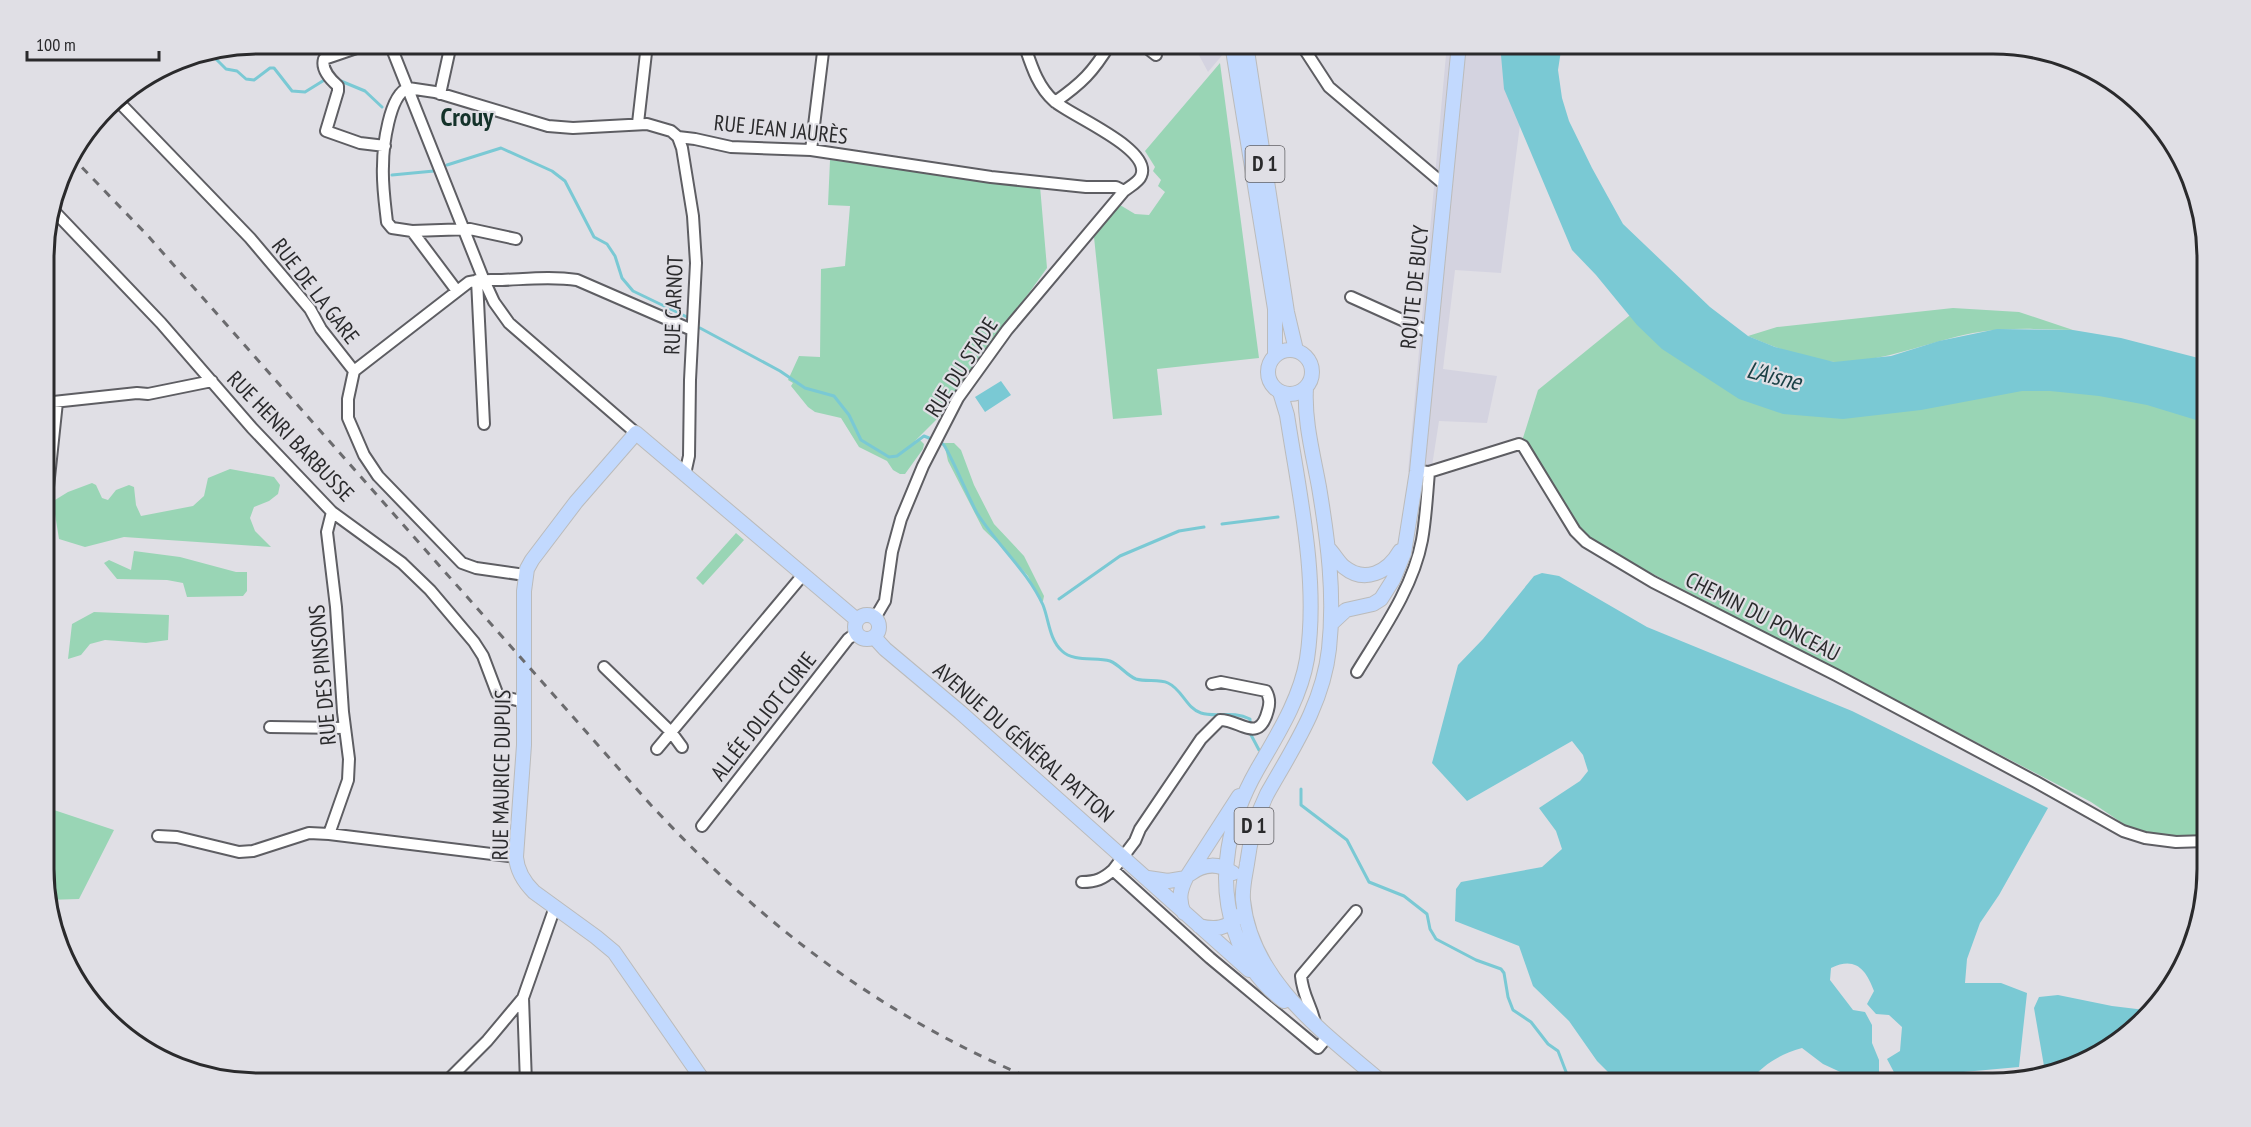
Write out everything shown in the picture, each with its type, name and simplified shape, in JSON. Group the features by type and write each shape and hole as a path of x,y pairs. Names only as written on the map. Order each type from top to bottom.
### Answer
{"main road":[{"name":"D 1","path":"1235,54 1275,309 1275,355"},
{"name":"D 1","path":"1248,54 1287,312 1296,350"},
{"name":"ROUTE DE BUCY","path":"1332,623 1346,610 1373,604 1381,599 1404,553 1423,472 1431,333 1458,54"},
{"path":"1296,350 1308,359 1312,374 1306,387 1294,394 1280,392 1270,383 1268,376 1270,361 1281,351 1296,350"},
{"name":"D 1","path":"1306,387 1307,417 1329,549 1332,623 1324,679 1310,718 1258,815 1249,845 1243,898 1250,931 1272,976 1328,1036 1371,1073"},
{"name":"D 1","path":"1280,392 1287,415 1311,588 1308,652 1302,680 1287,717 1239,807 1226,868 1226,897 1238,942 1255,975 1279,998 1315,1023"},
{"path":"525,575 532,560 576,502 636,432 802,576 867,639 874,637 879,625 875,618 867,615 856,627"},
{"name":"ROUTE DE BUCY","path":"1329,549 1344,567 1362,575 1372,576 1381,572 1395,559 1408,533"},
{"name":"RUE MAURICE DUPUIS","path":"525,575 525,702 522,792 516,857 520,872 530,887 614,952 698,1073"},
{"name":"AVENUE DU GÉNÉRAL PATTON","path":"874,637 1148,878 1185,915"},
{"path":"1255,975 1185,915 1180,902 1180,893 1226,814 1256,772"},
{"path":"1148,878 1168,881 1188,876 1206,865 1226,868 1240,881 1243,898 1240,912 1231,922 1216,929 1199,926"}],"street":[{"path":"339,54 324,59 323,65 331,80 338,86 326,131 360,143 385,146"},
{"path":"394,54 463,228 480,279 494,302 509,322 636,432"},
{"path":"440,94 449,54"},
{"path":"638,123 646,54"},
{"path":"811,150 823,54"},
{"path":"1028,54 1038,80 1055,102 1080,84 1096,67 1104,54"},
{"path":"1307,54 1329,87 1440,181 1446,181"},
{"path":"408,88 401,91 396,99 385,146 382,167 387,222 392,228 412,231 463,228 516,239"},
{"name":"RUE JEAN JAURÈS","path":"408,88 440,94 548,126 614,127 638,123 671,131 678,137 731,147 811,150 991,177 1086,187 1116,187 1124,191"},
{"name":"RUE DU STADE","path":"875,618 885,601 891,552 901,519 923,466 958,399 1007,330 1124,191 1140,179 1142,173 1140,160 1122,143 1055,102"},
{"name":"RUE DE LA GARE","path":"122,106 250,238 310,309 321,330 354,371 348,399 348,418 364,454 378,476 462,562 476,568 525,575"},
{"name":"RUE CARNOT","path":"678,137 682,148 693,216 696,263 689,456 685,474"},
{"name":"RUE HENRI BARBUSSE","path":"59,216 161,323 252,428 332,512 402,563 444,606 478,649 497,693 504,698 525,702"},
{"path":"412,231 458,291"},
{"path":"354,371 469,282 480,279 563,278 578,280 692,330"},
{"path":"480,279 484,424"},
{"path":"1351,297 1431,333"},
{"path":"54,402 137,393 148,394 212,381"},
{"path":"54,430 57,402"},
{"name":"CHEMIN DU PONCEAU","path":"1423,472 1519,444 1523,446 1575,531 1586,542 1653,582 1847,681 2123,831 2145,838 2176,842 2197,841"},
{"name":"ROUTE DE BUCY","path":"1358,672 1412,573 1422,541 1423,472"},
{"name":"RUE DES PINSONS","path":"329,834 348,780 349,759 327,532 332,512"},
{"path":"657,749 802,576"},
{"name":"ALLÉE JOLIOT CURIE","path":"702,826 856,627"},
{"path":"604,668 671,732 682,747"},
{"path":"1082,882 1095,882 1106,877 1135,841 1144,834 1210,739 1220,720 1250,729 1263,724 1267,714 1269,696 1266,691 1221,682 1212,684"},
{"path":"270,727 345,728"},
{"path":"158,836 177,837 239,852 253,851 309,833 329,834 516,857"},
{"path":"1113,870 1210,958 1318,1048 1328,1036"},
{"path":"455,1073 487,1041 523,998 555,907"},
{"path":"1315,1023 1312,1010 1303,993 1301,976 1356,911"},
{"path":"523,998 526,1073"}],"shaded area":[{"path":"1198,54 1223,54 1208,72"},
{"path":"1446,54 1517,54 1522,109 1501,273 1455,270 1443,369 1497,376 1487,423 1439,421 1432,466 1408,472"}],"green space":[{"path":"1220,63 1259,358 1157,369 1162,415 1113,419 1094,237 1120,205 1135,214 1149,215 1165,192 1158,186 1161,180 1153,171 1155,167 1145,151"},
{"path":"830,160 1040,186 1047,268 939,417 915,441 920,440 924,444 923,449 905,474 893,470 887,461 859,447 841,418 815,412 808,407 791,386 793,383 788,380 799,356 820,357 821,269 845,266 850,206 828,205"},
{"path":"1640,307 1785,389 2096,358 2197,402 2197,847 2192,841 2134,831 2091,802 1584,538 1522,441 1538,390"},
{"path":"1953,308 2019,312 2073,330 1985,331 1887,356 1835,362 1803,356 1748,336 1777,327"},
{"path":"944,443 954,443 961,450 974,485 994,524 1024,556 1044,596 1043,601 1040,601 1028,576 983,529 948,461"},
{"path":"230,469 274,477 280,485 278,494 269,501 254,507 250,518 255,531 271,547 124,537 85,547 59,539 54,508 55,500 68,492 92,483 96,485 102,498 108,500 116,490 129,485 134,487 136,505 141,516 193,506 204,496 208,478"},
{"path":"736,533 744,540 703,585 696,578"},
{"path":"134,551 180,557 236,572 247,572 247,591 243,596 187,597 183,583 167,580 117,579 104,563 109,560 131,570"},
{"path":"94,612 169,615 168,640 146,643 105,640 90,644 81,655 68,659 72,624"},
{"path":"54,810 114,830 79,899 57,900"}],"water":[{"name":"L'Aisne","path":"1501,54 1560,54 1558,70 1562,98 1569,121 1623,224 1710,307 1748,336 1775,347 1834,362 1891,356 1939,341 1997,329 2073,330 2121,338 2197,358 2197,420 2147,405 2099,396 2050,391 2022,391 1921,410 1843,419 1783,414 1739,399 1662,349 1637,325 1572,250 1504,89"},
{"path":"1001,381 1011,395 985,412 975,397"},
{"path":"1542,573 1559,576 1647,627 1852,711 2048,808 1999,895 1980,923 1967,959 1965,983 2001,983 2027,993 2019,1067 1952,1073 1894,1073 1887,1059 1900,1051 1902,1027 1889,1015 1876,1014 1867,1004 1874,991 1871,983 1863,971 1847,963 1831,968 1830,980 1853,1010 1865,1012 1872,1025 1872,1043 1879,1060 1879,1073 1842,1073 1823,1064 1802,1048 1772,1061 1757,1073 1609,1073 1597,1061 1569,1021 1533,986 1519,946 1455,921 1456,889 1461,882 1542,867 1562,849 1556,831 1539,808 1580,781 1588,771 1583,755 1572,741 1467,801 1432,763 1458,665 1483,639 1534,576"},
{"path":"2058,995 2141,1009 2106,1039 2083,1052 2044,1066 2034,1008 2039,997"}],"waterway":[{"path":"216,59 226,69 237,71 246,79 254,80 270,68 274,68 292,91 305,92 326,79"},
{"path":"336,79 365,91 382,107"},
{"path":"447,165 501,148 552,171 565,181 594,237 607,244 615,256 622,278 633,291 687,317"},
{"path":"392,175 434,171"},
{"path":"700,328 780,371 805,388 834,396 849,415 861,440 889,457 897,456 924,436 929,438"},
{"path":"943,444 977,513 1036,592 1043,605 1052,635 1062,651 1072,657 1110,661 1136,679 1168,683 1196,711 1201,713 1243,716 1250,719 1250,722"},
{"path":"1222,524 1278,517"},
{"path":"1059,599 1120,556 1179,531 1204,527"},
{"path":"1250,733 1259,750"},
{"path":"1301,789 1301,805 1347,840 1369,882 1404,896 1427,914 1430,929 1436,939 1476,960 1501,969 1513,1010 1531,1022 1548,1044 1558,1051 1566,1073"}],"railway":[{"path":"78,163 149,237 650,804 693,849 783,930 830,966 931,1030 1019,1073"}],"district":[{"name":"Crouy","path":"467,117"}]}
